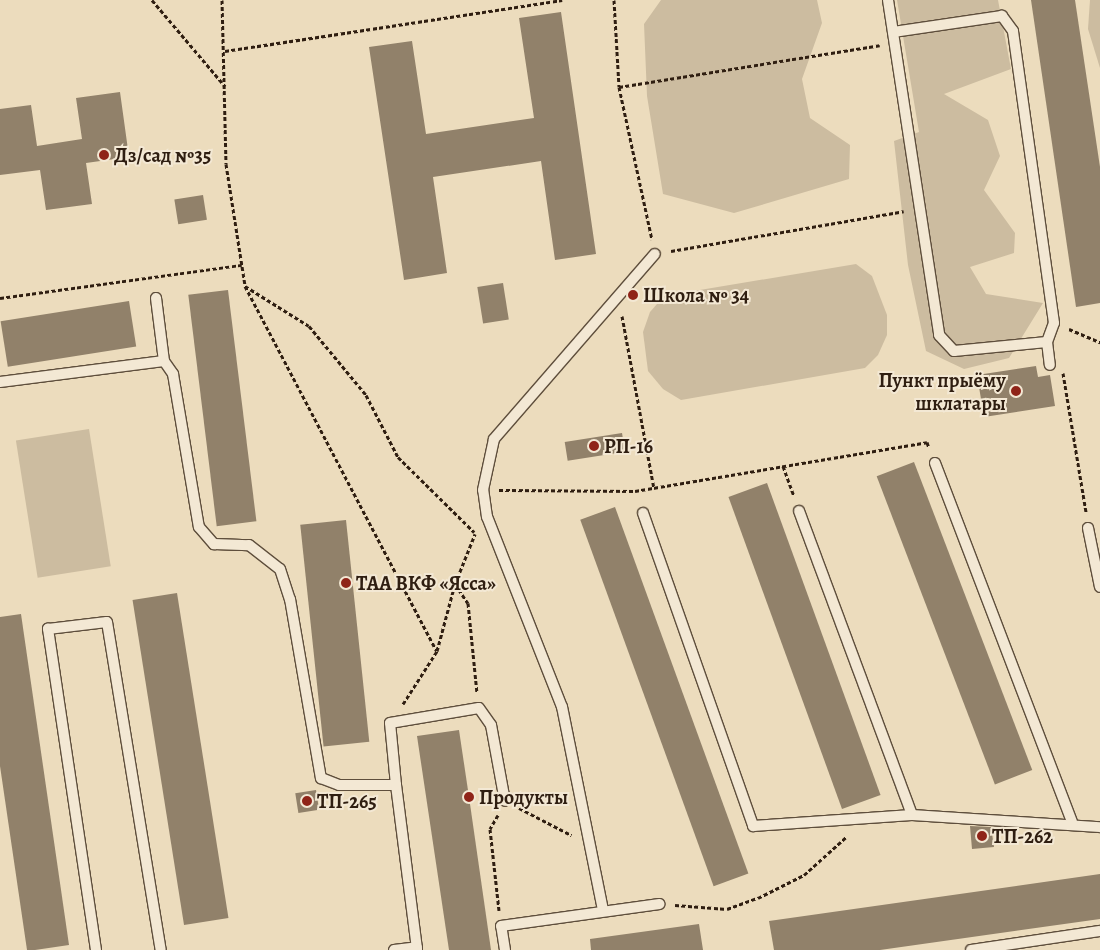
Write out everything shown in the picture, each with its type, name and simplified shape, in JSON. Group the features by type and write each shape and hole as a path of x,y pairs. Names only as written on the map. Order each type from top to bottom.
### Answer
{"lane":[{"path":"888,0 916,208 939,335 954,351 1047,342"},
{"path":"893,37 1002,16 1013,30 1054,322 1047,342 1050,365"},
{"path":"603,910 562,707 487,517 483,490 494,439 654,254"},
{"path":"156,298 164,361 173,374 199,527 214,544 249,545 280,569 290,599 321,778 340,785 396,785"},
{"path":"0,382 164,361"},
{"path":"934,463 1072,822"},
{"path":"799,511 912,815"},
{"path":"643,513 753,826 912,815 1072,822 1100,827"},
{"path":"1088,528 1100,588"},
{"path":"96,950 48,629 107,622 162,950"},
{"path":"394,950 417,948 390,723 479,708 491,724 505,801"},
{"path":"505,950 501,926 603,910 659,904"},
{"path":"971,950 1100,931"}],"path":[{"path":"152,0 225,87"},
{"path":"222,0 225,51 226,164 245,286 437,651"},
{"path":"225,51 562,0"},
{"path":"614,0 619,87 654,254 916,208"},
{"path":"619,87 893,37"},
{"path":"0,298 242,265"},
{"path":"245,286 309,326 366,395 398,457 476,534"},
{"path":"618,295 654,488"},
{"path":"1054,322 1100,342"},
{"path":"1050,365 1063,370 1088,528"},
{"path":"483,490 654,488 927,442 934,463"},
{"path":"783,466 799,511"},
{"path":"390,723 437,651 455,584 476,534 487,517"},
{"path":"455,584 468,603 479,708"},
{"path":"501,926 490,829 505,801 590,844"},
{"path":"659,904 727,909 758,898 804,875 868,818"}],"shaded area":[{"path":"661,0 817,0 822,23 802,79 810,118 850,145 849,179 734,213 663,194 647,96 644,24"},
{"path":"897,0 998,0 1011,69 944,94 988,120 1000,156 984,190 1015,233 1014,253 970,267 986,294 1043,303 1009,358 964,369 926,351 908,265 894,141 919,132"},
{"path":"1090,0 1100,0 1100,68 1088,29"},
{"path":"856,264 872,276 887,315 887,335 878,355 865,368 681,400 663,389 648,371 643,332 650,312 664,296"},
{"path":"89,429 111,566 38,578 16,441"}],"building":[{"path":"1031,0 1075,0 1100,167 1100,303 1076,307"},
{"path":"561,12 596,254 555,260 541,161 433,177 447,273 404,280 369,47 412,41 426,134 534,118 519,18"},
{"path":"120,92 129,157 86,163 92,204 46,210 40,170 0,175 0,109 31,105 37,146 82,139 76,98"},
{"path":"203,195 207,220 178,224 174,200"},
{"path":"503,283 509,320 483,324 477,287"},
{"path":"228,290 256,521 217,526 188,295"},
{"path":"129,301 136,346 8,367 1,321"},
{"name":"Пункт прыёму шклатары","path":"1036,366 1038,377 1050,375 1055,406 984,417 977,375"},
{"name":"РП-16","path":"622,433 625,452 568,461 565,442"},
{"path":"914,462 1032,770 995,784 877,476"},
{"path":"767,483 881,795 842,809 728,497"},
{"path":"615,507 748,873 714,886 580,520"},
{"path":"346,520 369,742 324,747 300,525"},
{"path":"177,593 228,918 184,925 133,600"},
{"path":"21,614 69,945 35,950 27,950 0,766 0,617"},
{"path":"459,730 491,950 449,950 417,736"},
{"name":"ТП-265","path":"316,790 319,810 298,813 295,793"},
{"name":"ТП-262","path":"970,826 991,827 994,847 972,849"},
{"path":"1100,874 1100,919 880,950 774,950 769,921"},
{"path":"699,924 703,950 591,950 590,939"}],"place":[{"name":"Дз/сад №35","path":"104,155"},
{"name":"Школа № 34","path":"633,295"},
{"name":"Пункт прыёму шклатары","path":"1016,391"},
{"name":"РП-16","path":"594,446"},
{"name":"ТАА ВКФ «Ясса»","path":"346,583"},
{"name":"Продукты","path":"469,797"},
{"name":"ТП-265","path":"307,801"},
{"name":"ТП-262","path":"982,836"}]}
